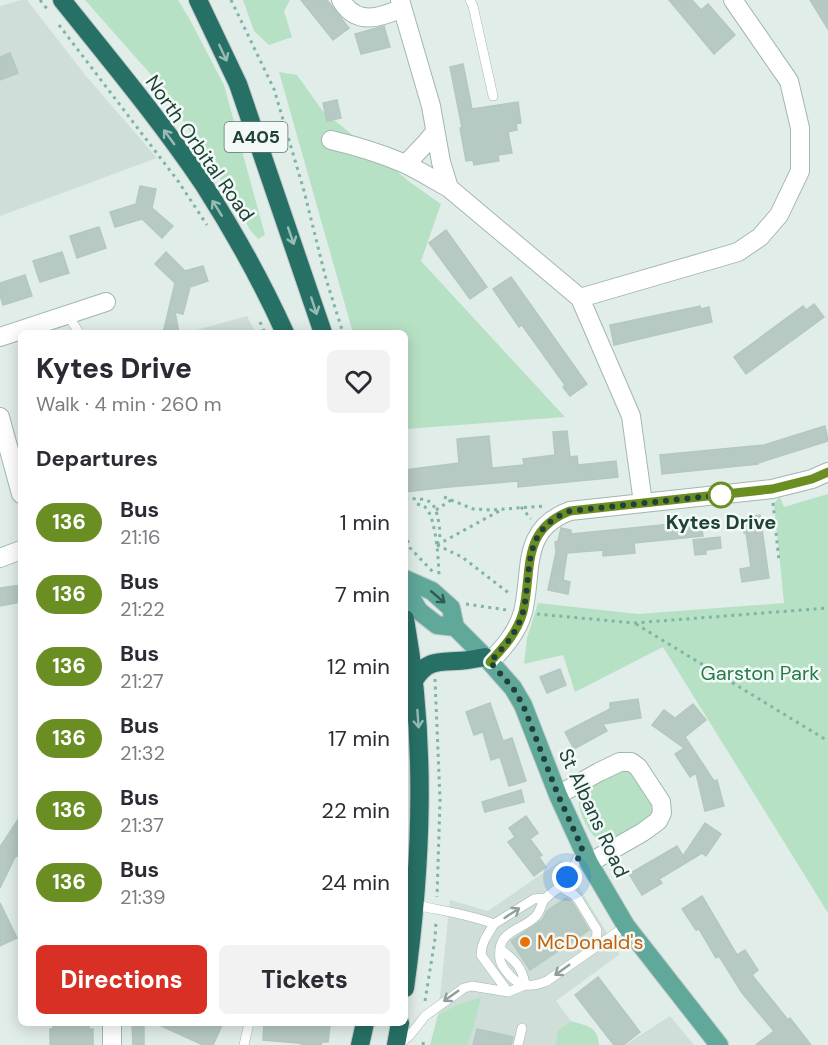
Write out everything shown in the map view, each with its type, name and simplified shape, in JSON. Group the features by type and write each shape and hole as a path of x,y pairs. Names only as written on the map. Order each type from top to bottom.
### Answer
{"highway":[{"name":"North Orbital Road","path":"198,0 238,84 322,330"},
{"name":"North Orbital Road","path":"55,5 147,108 203,184 241,246 284,330"},
{"path":"408,637 419,724 420,778 416,904 408,965"},
{"path":"415,679 426,666 433,663 487,660"},
{"path":"360,1045 364,1026"},
{"path":"398,1045 399,1026"}],"main road":[{"name":"St Albans Road","path":"408,580 432,591 451,608 455,627 513,688 523,705 558,795 585,856 626,926 719,1045"},
{"name":"St Albans Road","path":"408,593 419,611 437,625 455,627"}],"street":[{"path":"341,0 345,7 353,13 365,17 382,17 405,3 449,188"},
{"path":"580,298 738,252 760,237 779,215 800,171 800,129 789,81 734,0"},
{"path":"406,164 435,132"},
{"path":"332,140 372,151 406,164 449,188 580,298 631,417 643,503"},
{"path":"22,330 106,302"},
{"path":"0,337 18,331"},
{"path":"0,417 7,470 18,489"},
{"path":"487,660 512,637 523,612 535,539 544,527 561,514 570,511 772,489 812,479 828,472"},
{"path":"0,558 18,551"},
{"path":"558,795 620,762 631,762 638,767 661,802 662,813 658,821 643,832 585,856"},
{"path":"112,1026 112,1045"}],"lane":[{"path":"470,0 474,6 493,96"},
{"path":"68,315 77,330"},
{"path":"585,856 576,864 560,887 545,898 536,916 508,935 502,942 501,963 516,981 536,986 547,981 626,926"},
{"path":"560,887 578,899 597,930 596,946"},
{"path":"508,992 481,955 485,939 494,924 534,898 545,898"},
{"path":"416,904 478,918 494,924"},
{"path":"398,1045 410,1035 425,1016 464,987 472,986 508,992 525,985"},
{"path":"244,1045 248,1026"},
{"path":"518,1045 522,1028"}],"path":[{"path":"40,0 55,5"},
{"path":"231,0 274,89 342,330"},
{"path":"55,19 178,181 209,227"},
{"path":"257,314 264,330"},
{"path":"772,489 779,561"},
{"path":"444,497 472,509 552,506 561,514"},
{"path":"408,499 428,500 436,510 441,537 436,545"},
{"path":"436,510 451,500"},
{"path":"417,504 423,506 433,522 439,578"},
{"path":"436,545 504,508"},
{"path":"408,542 414,554 443,582"},
{"path":"436,545 462,557 523,609"},
{"path":"465,603 634,623 828,608"},
{"path":"634,623 828,741"}],"shaded area":[{"path":"27,0 86,76 157,158 0,216 0,6"},
{"path":"247,316 254,330 197,330"},
{"path":"562,860 620,954 556,1001 589,1045 432,1045 438,1015 450,900 488,911"},
{"path":"670,1016 694,1045 625,1045"}],"green space":[{"path":"85,0 178,0 224,85 265,235 258,239 250,230 233,199 161,86"},
{"path":"243,0 290,0 284,11 292,37 269,45 254,31"},
{"path":"279,72 297,75 322,110 411,183 441,204 421,261 565,417 408,429 408,330 352,330"},
{"name":"Garston Park","path":"828,494 828,913 663,647 575,692 563,655 524,664 527,638 538,603 638,614 784,603 774,503 780,497 784,507"},
{"path":"623,768 635,773 651,802 653,816 610,846 598,840 584,822 579,805 580,791 584,785 597,778"},
{"path":"481,997 467,1045 430,1045 438,1015"},
{"path":"571,1021 594,1030 599,1045 556,1045 558,1031"}],"building":[{"path":"301,0 327,0 349,28 333,40"},
{"path":"669,0 692,0 701,10 708,4 735,35 714,54"},
{"path":"810,0 828,0 828,29"},
{"path":"384,26 390,47 361,54 355,34"},
{"path":"10,53 18,73 0,80 0,57"},
{"path":"463,64 472,109 518,102 521,123 516,124 517,130 508,132 512,153 498,155 499,161 474,165 473,160 466,161 450,67"},
{"path":"337,100 341,118 327,121 323,103"},
{"path":"140,186 156,189 152,208 173,226 162,238 142,219 115,227 110,212 136,204"},
{"path":"99,227 106,248 77,258 70,236"},
{"path":"446,230 487,287 470,299 429,243"},
{"path":"62,252 69,273 40,282 33,261"},
{"path":"166,252 185,271 203,266 208,281 190,287 183,314 175,312 178,330 164,330 175,283 155,264"},
{"path":"25,275 32,296 3,305 0,283"},
{"path":"511,277 587,384 570,396 563,387 565,385 522,325 519,327 493,289"},
{"path":"814,304 824,317 746,374 734,357 803,306 806,310"},
{"path":"700,306 701,309 709,307 712,322 614,345 610,325"},
{"path":"825,426 828,441 758,464 662,474 660,455 764,445"},
{"path":"567,431 570,457 577,456 578,465 616,461 618,477 518,487 518,481 408,492 408,470 459,463 457,439 489,436 492,468 524,465 523,459 555,455 553,432"},
{"path":"760,515 769,578 742,582 740,569 751,567 742,518"},
{"path":"701,521 703,536 634,543 635,553 603,556 603,550 567,553 563,580 570,582 568,594 548,590 556,552 555,542 558,541 561,528 571,530 571,534"},
{"path":"720,537 721,548 706,550 706,554 695,555 693,540"},
{"path":"18,585 18,603 0,606 0,588"},
{"path":"560,669 566,685 547,693 540,677"},
{"path":"638,699 641,718 603,724 607,731 574,749 565,732 610,709 610,703"},
{"path":"490,703 503,741 512,738 526,781 509,786 500,757 491,760 483,732 474,735 466,712"},
{"path":"693,704 706,720 685,737 714,781 717,780 724,806 705,811 696,773 690,777 675,754 684,748 652,725 664,710 675,718"},
{"path":"521,790 524,802 485,812 482,802"},
{"path":"526,816 538,833 530,839 542,855 539,857 546,867 534,876 508,842 515,837 509,828"},
{"path":"18,820 18,856 16,855 0,888 0,847"},
{"path":"705,823 721,834 706,856 702,853 659,879 662,883 642,895 629,874 677,846 683,856"},
{"path":"702,896 737,955 745,950 758,970 752,975 811,1045 756,1045 774,1031 742,993 719,956 716,958 699,929 696,930 682,909"},
{"path":"566,898 572,902 589,930 530,970 511,941 543,919 547,911"},
{"path":"0,903 17,938 0,946"},
{"path":"598,977 640,1032 623,1045 614,1045 575,995"},
{"path":"53,1026 89,1026 89,1029 93,1029 93,1045 50,1045 50,1029 53,1029"},
{"path":"132,1026 144,1026 144,1045 133,1045"},
{"path":"162,1026 222,1026 213,1045 203,1045"},
{"path":"264,1026 330,1026 328,1042 322,1042 321,1045 263,1040"},
{"path":"477,1029 513,1037 511,1045 473,1045"}],"bus line":[{"name":"136","path":"490,662 512,637 523,612 535,539 544,527 561,514 570,511 772,489 812,479 828,472"}],"place":[{"name":"Kytes Drive","path":"721,495"},
{"name":"McDonald's","path":"525,942"}],"route":[{"path":"567,877 576,864 582,848 558,795 523,705 513,688 490,662 512,637 523,612 535,539 553,519 570,511 729,494 721,495"}]}
